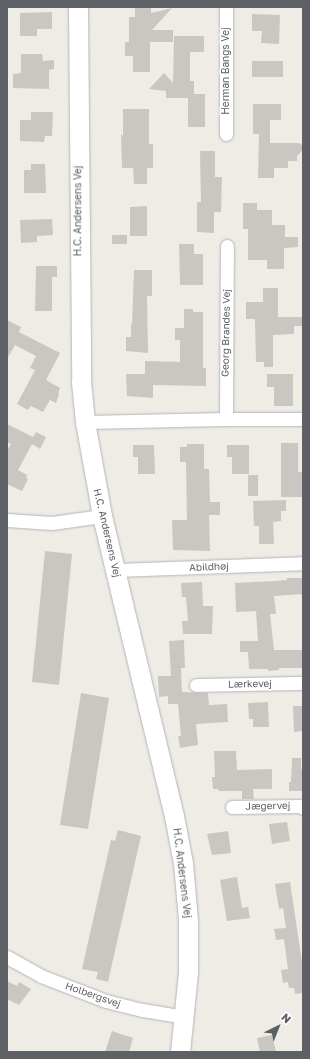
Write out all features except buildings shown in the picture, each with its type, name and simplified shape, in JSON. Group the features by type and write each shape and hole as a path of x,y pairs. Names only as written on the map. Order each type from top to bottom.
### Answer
{"street":[{"name":"H.C. Andersens Vej","path":"78,7 81,382 85,422 102,516 174,816 183,863 188,927 188,972 185,1017 180,1052"},
{"name":"Herman Bangs Vej","path":"226,7 226,134"},
{"name":"Georg Brandes Vej","path":"226,419 227,246"},
{"path":"85,422 303,419"},
{"path":"7,520 52,524 102,516"},
{"name":"Abildhøj","path":"116,570 303,563"},
{"name":"Lærkevej","path":"196,685 303,683"},
{"name":"Jægervej","path":"232,807 300,806 303,808"},
{"name":"Holbergsvej","path":"7,958 41,976 106,1001 143,1010 185,1017"}]}
